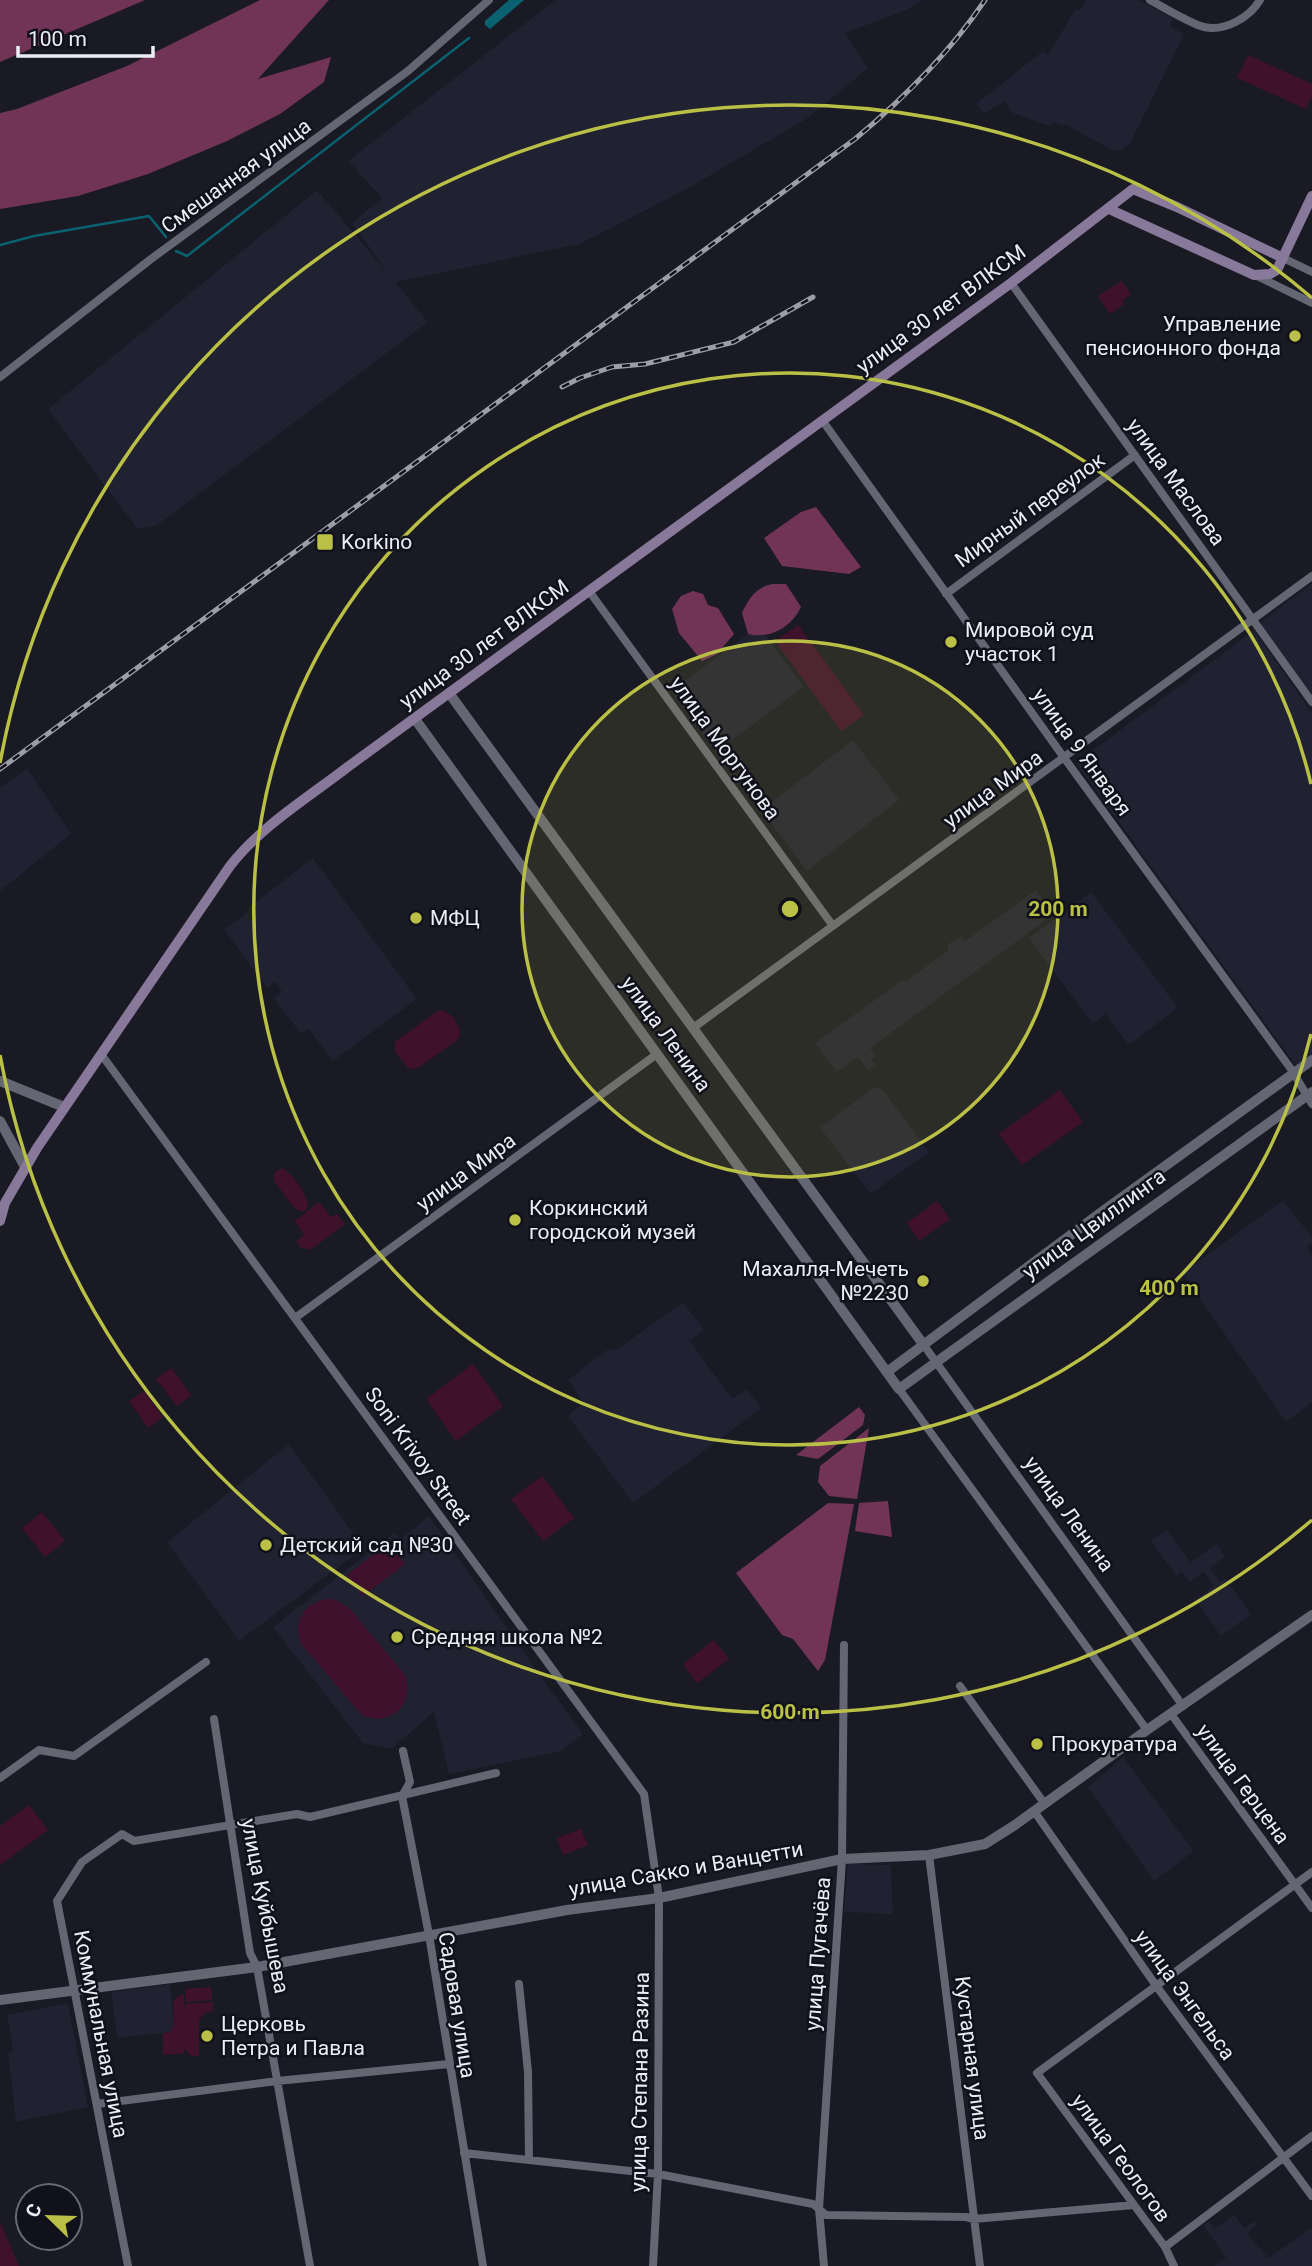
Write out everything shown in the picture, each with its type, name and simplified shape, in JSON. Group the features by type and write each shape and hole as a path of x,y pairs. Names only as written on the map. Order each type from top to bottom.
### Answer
{"main road":[{"name":"улица 30 лет ВЛКСМ","path":"0,1221 5,1203 25,1167 64,1107 242,851 349,766 1011,283 1129,191 1135,189 1283,258"},
{"path":"1109,209 1254,275 1270,274 1277,270 1312,196"}],"street":[{"name":"Смешанная улица","path":"0,376 151,259 408,71 489,0"},
{"path":"1150,0 1204,27 1226,26 1253,12 1260,0"},
{"path":"1283,258 1312,272"},
{"path":"1254,275 1312,303"},
{"name":"улица Маслова","path":"1011,283 1312,702"},
{"name":"улица 9 Января","path":"822,420 1310,1097"},
{"name":"Мирный переулок","path":"946,594 1135,455"},
{"name":"улица Мира","path":"693,1028 1065,759 1312,576"},
{"name":"улица Моргунова","path":"589,591 833,926"},
{"name":"улица Ленина","path":"449,693 1183,1706"},
{"name":"улица Ленина","path":"415,719 1147,1730"},
{"name":"Soni Krivoy Street","path":"101,1054 644,1794 659,1898"},
{"name":"улица Мира","path":"295,1318 657,1054"},
{"name":"улица Цвиллинга","path":"923,1344 1312,1060"},
{"path":"0,1081 64,1107"},
{"name":"улица Цвиллинга","path":"899,1389 1310,1097"},
{"path":"0,1121 25,1167"},
{"path":"887,1372 923,1344"},
{"name":"улица Сакко и Ванцетти","path":"0,2000 257,1967 567,1910 659,1898 842,1860 929,1854 985,1844 1312,1615"},
{"name":"улица Пугачёва","path":"824,2266 819,2209 842,1860 844,1645"},
{"path":"0,1778 39,1750 74,1756 206,1662"},
{"path":"960,1686 1044,1804"},
{"name":"улица Герцена","path":"1171,1714 1312,1908"},
{"name":"улица Куйбышева","path":"215,1719 250,1953 257,1967 310,2266"},
{"name":"Садовая улица","path":"403,1751 410,1782 402,1796 429,1935 483,2266"},
{"path":"230,1826 297,1814 310,1817 496,1773"},
{"name":"улица Энгельса","path":"1034,1811 1157,1987 1312,2196"},
{"name":"Коммунальная улица","path":"128,2266 57,1901 82,1862 122,1835 134,1841 230,1826"},
{"name":"Кустарная улица","path":"929,1854 980,2266"},
{"path":"1157,1987 1312,1872"},
{"name":"улица Степана Разина","path":"653,2266 658,2174 659,1898"},
{"path":"519,1984 528,2072 529,2160"},
{"name":"улица Геологов","path":"1157,1987 1037,2073 1165,2246 1174,2266"},
{"path":"97,2104 277,2081 449,2064"},
{"path":"1165,2246 1312,2136"},
{"path":"464,2153 658,2174 813,2204 826,2215 974,2219 1134,2205"}],"shaded area":[{"path":"0,0 145,0 0,62"},
{"path":"260,0 329,0 258,79 331,57 324,82 280,114 227,141 148,174 78,196 0,209 0,113 17,109 127,66"},
{"path":"555,0 923,0 907,10 845,33 868,68 808,118 685,190 580,244 395,282 428,322 156,526 137,529 48,409 317,190 387,272 352,223 382,198 348,161"},
{"path":"1086,0 1138,0 1173,18 1170,26 1184,34 1131,142 1122,150 1114,151 1064,124 1062,126 1053,122 1051,127 1011,112 1005,101 984,114 976,104 1043,51 1048,55 1076,8 1080,11"},
{"path":"1248,55 1312,84 1312,96 1306,109 1237,78"},
{"path":"1122,281 1131,294 1122,301 1124,304 1110,314 1098,296"},
{"path":"816,507 861,567 849,574 782,566 764,538 801,512"},
{"path":"1312,583 1312,697 1259,624"},
{"path":"772,584 786,584 801,607 792,621 779,630 764,635 748,634 742,613 753,594"},
{"path":"693,591 703,594 708,605 718,608 734,634 717,654 702,661 679,633 672,609 681,596"},
{"path":"798,625 864,715 841,731 775,641"},
{"path":"759,626 804,687 716,752 671,691"},
{"path":"1254,630 1312,713 1312,1056 1297,1067 1076,763"},
{"path":"853,740 899,800 807,871 761,810"},
{"path":"27,768 71,834 0,891 0,788"},
{"path":"313,858 417,999 333,1061 309,1029 301,1034 274,998 282,992 275,982 267,988 224,930"},
{"path":"1036,890 1053,915 870,1048 876,1056 871,1060 875,1065 868,1070 858,1057 837,1072 815,1043 949,950 947,945 961,936 965,941"},
{"path":"1091,892 1178,1008 1129,1045 1106,1014 1093,1024 1029,938"},
{"path":"439,1010 454,1019 460,1036 418,1068 409,1069 395,1052 395,1042"},
{"path":"874,1087 883,1090 929,1152 871,1194 820,1128"},
{"path":"1060,1090 1083,1122 1022,1165 999,1134"},
{"path":"282,1168 295,1179 305,1196 308,1206 304,1212 295,1209 274,1181 274,1173"},
{"path":"1283,1200 1312,1237 1312,1243 1307,1247 1312,1255 1312,1402 1286,1422 1182,1273"},
{"path":"937,1201 950,1219 919,1241 907,1223"},
{"path":"319,1202 331,1217 337,1214 345,1224 310,1250 300,1247 296,1241 304,1235 295,1221"},
{"path":"683,1302 704,1330 690,1341 732,1399 747,1389 762,1408 633,1503 568,1416 583,1403 568,1380 605,1351 619,1348"},
{"path":"473,1364 503,1406 456,1441 426,1399"},
{"path":"171,1368 191,1395 177,1406 156,1379"},
{"path":"144,1391 163,1417 148,1428 129,1401"},
{"path":"859,1407 865,1415 863,1425 818,1459 796,1455"},
{"path":"869,1428 857,1499 829,1496 818,1482 820,1466"},
{"name":"Детский сад №30","path":"289,1444 364,1548 239,1641 167,1542"},
{"path":"542,1476 574,1518 543,1541 511,1499"},
{"path":"888,1501 892,1537 855,1531 859,1503"},
{"path":"828,1503 854,1504 825,1660 818,1671 793,1639 782,1635 736,1573"},
{"path":"42,1512 65,1541 45,1557 22,1528"},
{"name":"Средняя школа №2","path":"429,1516 583,1734 561,1751 449,1774 434,1712 391,1749 363,1743 273,1627 394,1533 402,1538"},
{"path":"1167,1530 1191,1562 1216,1544 1225,1556 1210,1568 1220,1582 1225,1578 1251,1614 1221,1636 1195,1600 1214,1586 1204,1572 1190,1582 1182,1572 1176,1576 1151,1541"},
{"path":"388,1543 405,1564 363,1596 347,1575"},
{"path":"326,1599 336,1600 349,1608 404,1674 407,1695 404,1704 390,1716 381,1719 361,1714 302,1645 298,1630 302,1616 311,1605"},
{"path":"714,1640 729,1659 697,1683 683,1664"},
{"path":"1123,1757 1194,1851 1154,1881 1088,1787"},
{"path":"29,1805 48,1830 0,1865 0,1826"},
{"path":"581,1829 588,1845 563,1855 557,1838"},
{"path":"848,1864 891,1865 893,1914 844,1912"},
{"path":"170,1984 174,2025 170,2032 117,2038 111,1992"},
{"path":"211,1987 212,2000 186,2002 185,1989"},
{"path":"179,1995 184,1995 185,2017 185,2004 213,2002 213,2011 205,2013 199,2019 199,2056 191,2056 185,2049 184,2053 163,2055 163,2033 170,2032 174,2025 173,2002"},
{"path":"68,2003 88,2107 16,2122 8,2053 13,2050 7,2015"},
{"path":"1234,2215 1244,2228 1254,2221 1257,2225 1247,2234 1269,2258 1312,2227 1312,2266 1214,2266 1226,2257 1203,2225 1209,2221 1215,2229"},
{"path":"0,2222 19,2266 0,2266"}],"water":[{"path":"509,0 524,0 490,29 485,25 485,21"}],"waterway":[{"path":"176,251 187,256 469,38"},
{"path":"0,245 34,236 149,216 166,237"}],"railway":[{"path":"0,769 855,139 925,74 985,0"},
{"path":"562,387 612,367 645,364 734,342 813,297"}],"place":[{"name":"Управление пенсионного фонда","path":"1295,336"},
{"name":"Korkino","path":"325,542"},
{"name":"Мировой суд участок 1","path":"951,642"},
{"name":"МФЦ","path":"416,918"},
{"name":"Коркинский городской музей","path":"515,1220"},
{"name":"Махалля-Мечеть №2230","path":"923,1281"},
{"name":"Детский сад №30","path":"266,1545"},
{"name":"Средняя школа №2","path":"397,1637"},
{"name":"Прокуратура","path":"1037,1744"},
{"name":"Церковь Петра и Павла","path":"207,2036"}]}
